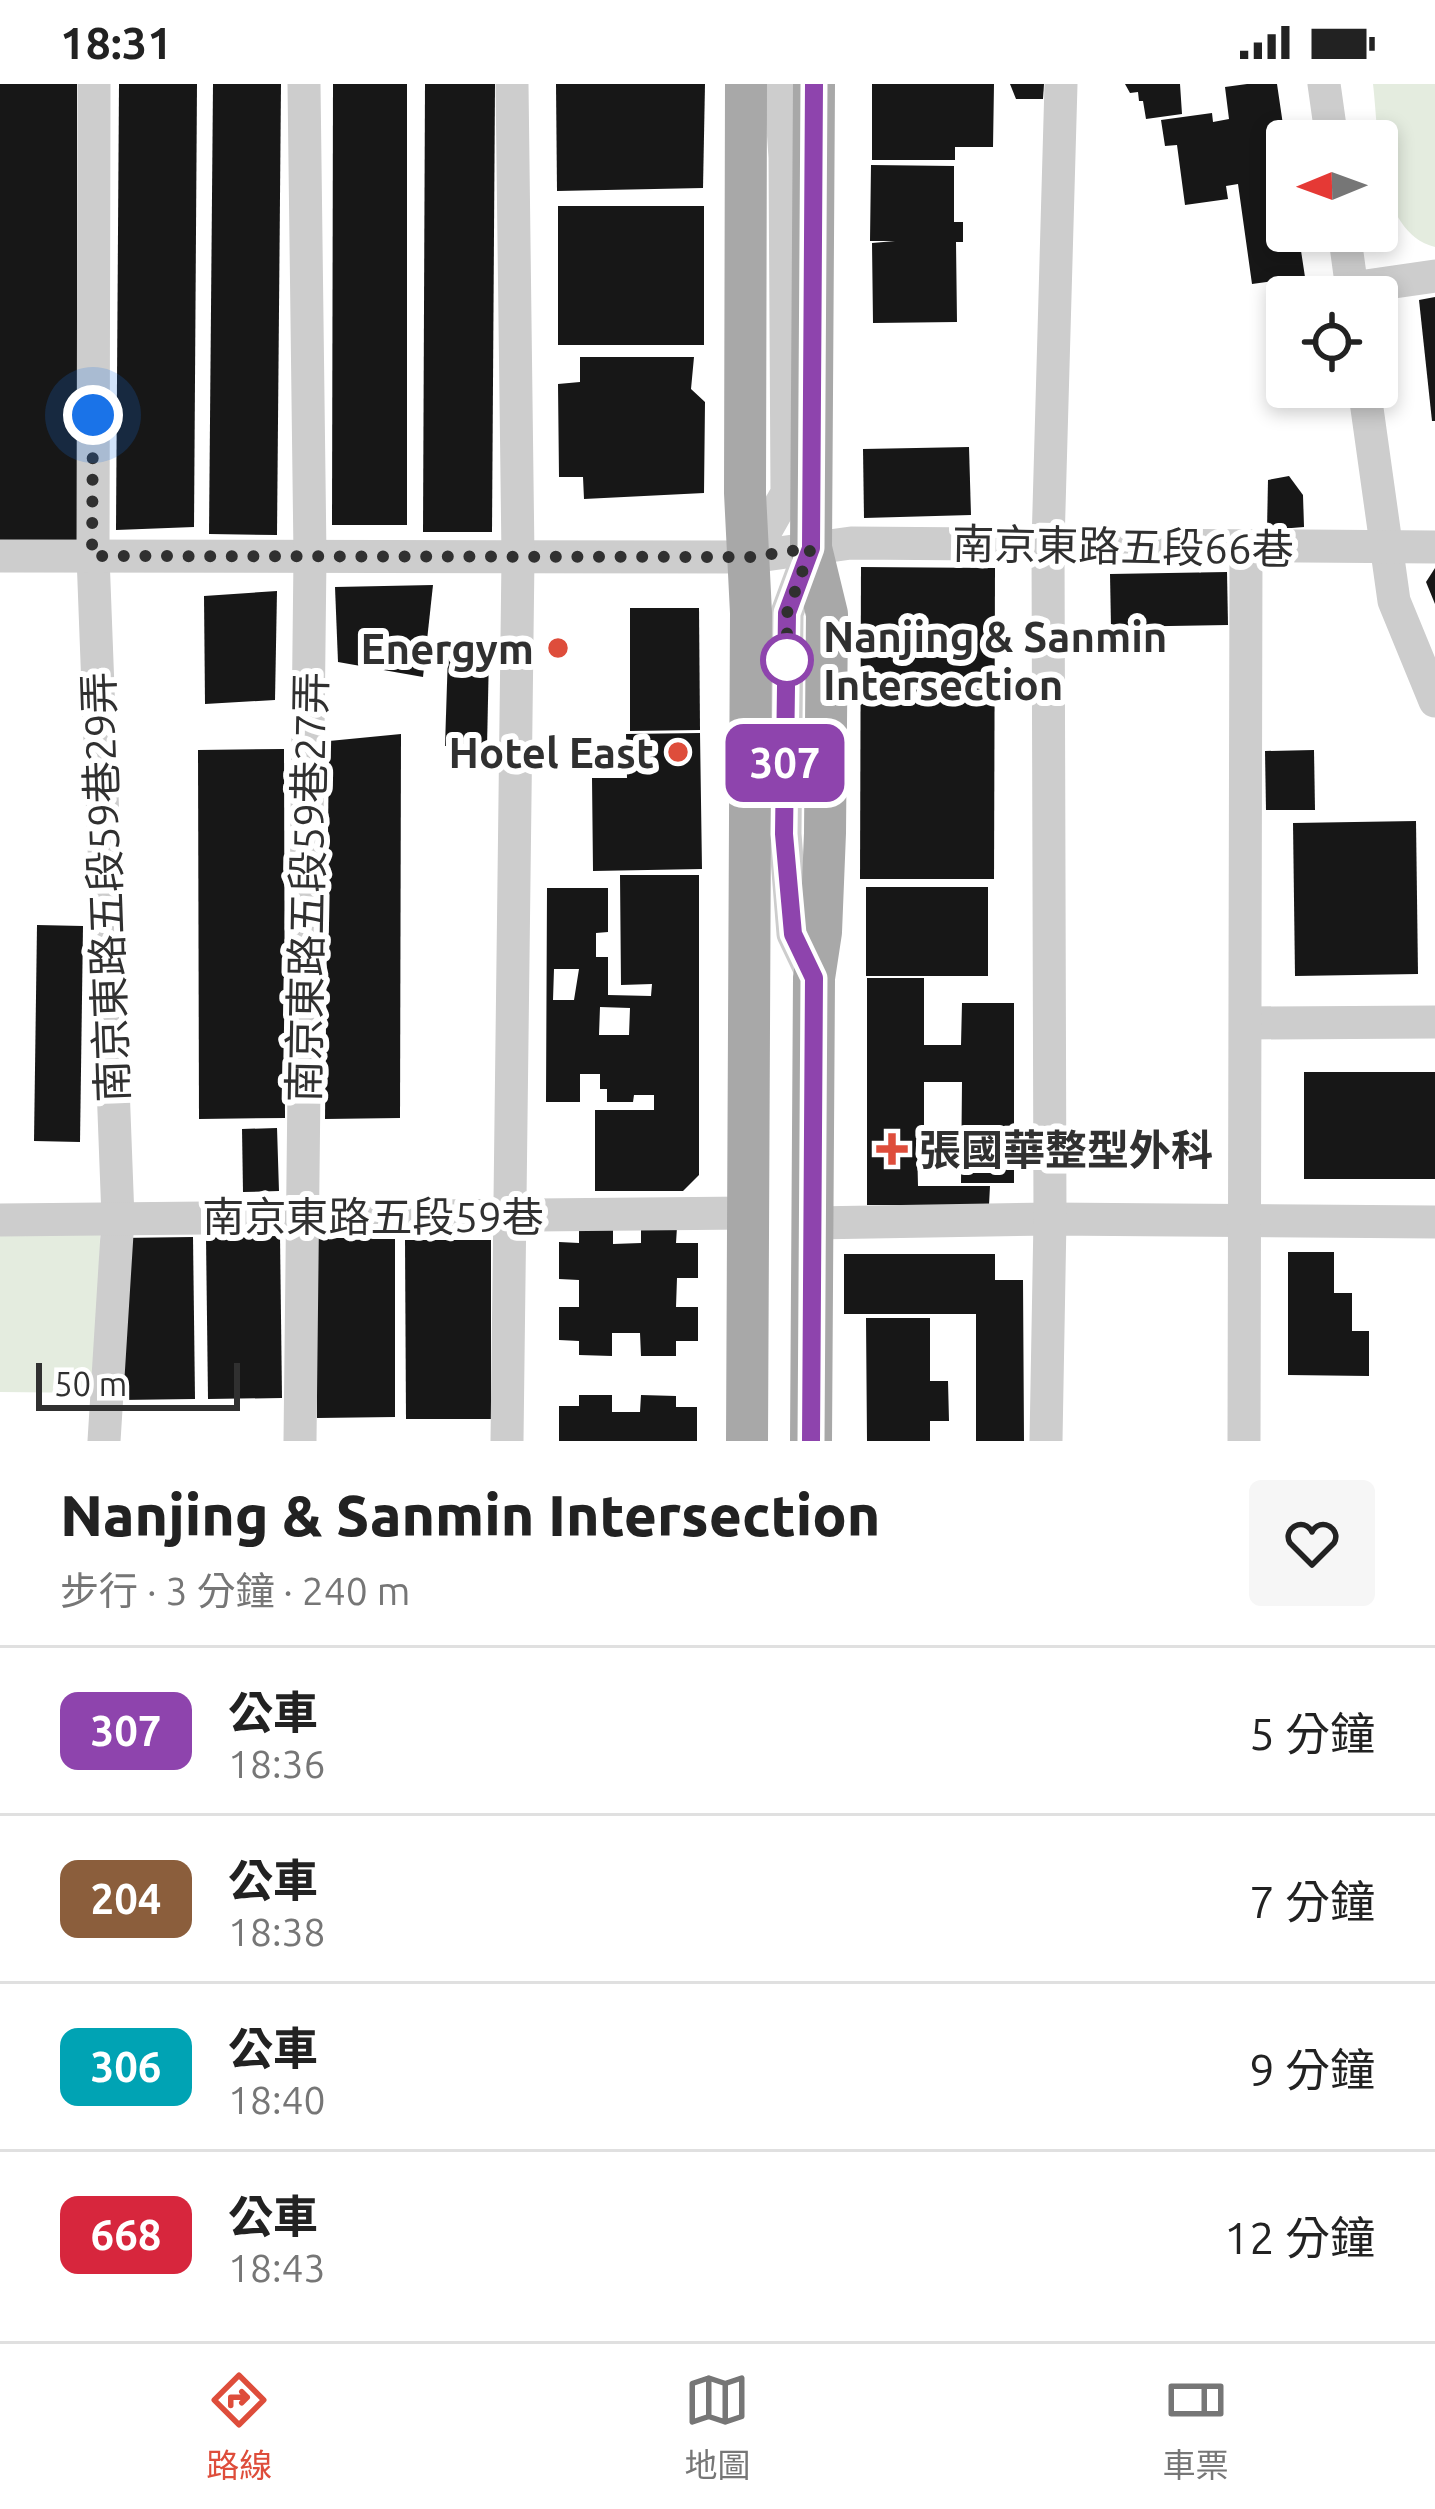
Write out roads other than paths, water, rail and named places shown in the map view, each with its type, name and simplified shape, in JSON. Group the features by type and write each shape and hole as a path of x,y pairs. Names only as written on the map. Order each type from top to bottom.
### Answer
{"main road":[{"path":"746,84 745,493 751,557 747,1441"},
{"path":"811,1441 814,978 825,833 827,614 811,548 814,84"}],"street":[{"name":"南京東路五段59巷29弄","path":"94,84 92,556 118,1218 104,1441"},
{"name":"南京東路五段59巷27弄","path":"300,1441 310,556 304,84"},
{"path":"507,1441 518,557 512,84"},
{"path":"751,557 787,493 785,157 780,84"},
{"path":"1046,1441 1048,544 1061,84"},
{"path":"1324,84 1329,120"},
{"path":"1398,284 1435,276"},
{"path":"1367,408 1394,601 1435,701"},
{"name":"南京東路五段66巷","path":"0,556 751,557 851,543 1435,547"},
{"path":"1244,1441 1246,548"},
{"path":"1247,1023 1435,1022"},
{"name":"南京東路五段59巷","path":"0,1220 747,1213"},
{"path":"814,1223 1050,1219 1435,1222"}],"place":[{"name":"Energym","path":"558,648"},
{"name":"Nanjing & Sanmin Intersection","path":"787,660"},
{"name":"Hotel East","path":"678,752"},
{"name":"張國華整型外科","path":"892,1149"}]}
